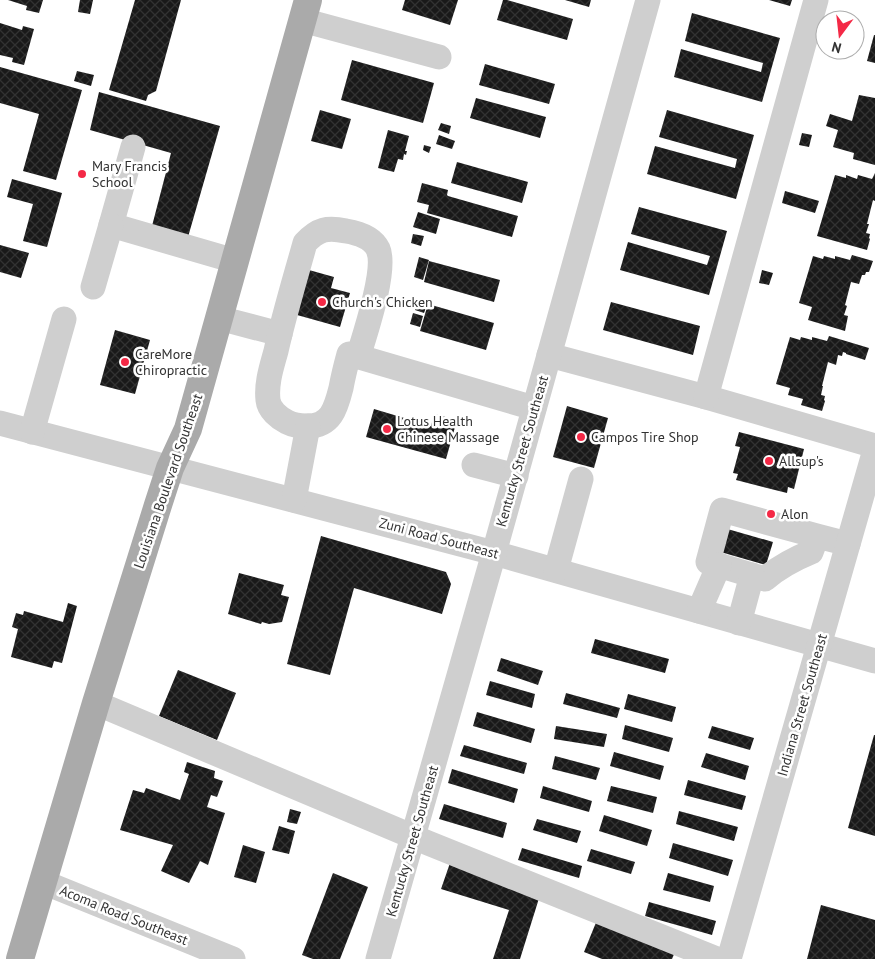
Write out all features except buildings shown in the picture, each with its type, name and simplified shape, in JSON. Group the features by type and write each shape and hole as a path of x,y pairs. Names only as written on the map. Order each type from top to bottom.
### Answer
{"main road":[{"name":"Louisiana Boulevard Southeast","path":"20,959 96,703 170,468 188,429 305,10"}],"street":[{"name":"Kentucky Street Southeast","path":"378,959 516,476 648,0"},
{"path":"706,397 816,0"},
{"path":"305,10 439,57"},
{"path":"93,286 133,148"},
{"path":"111,225 235,261"},
{"path":"358,357 378,282 381,259 374,243 358,233 345,230 320,230 305,243 269,379 268,402 272,410 279,417 288,422 308,426 320,424 326,420 332,414 336,405 349,354 358,357 534,408"},
{"path":"32,432 64,318"},
{"path":"220,318 280,334"},
{"path":"549,355 706,397 875,446"},
{"name":"Zuni Road Southeast","path":"0,423 494,553 875,661"},
{"path":"294,500 308,426"},
{"name":"Indiana Street Southeast","path":"729,959 875,450"},
{"path":"474,465 516,476"},
{"path":"556,570 581,479"},
{"path":"817,536 811,552 777,569 765,579 708,562 722,510 848,544"},
{"path":"699,611 719,565"},
{"path":"739,623 752,575"},
{"path":"96,703 414,837 717,959"},
{"name":"Acoma Road Southeast","path":"43,882 233,959"}],"place":[{"name":"Mary Francis School","path":"82,174"},
{"name":"Church's Chicken","path":"322,302"},
{"name":"CareMore Chiropractic","path":"125,362"},
{"name":"Lotus Health Chinese Massage","path":"387,429"},
{"name":"Campos Tire Shop","path":"581,437"},
{"name":"Allsup's","path":"769,461"},
{"name":"Alon","path":"771,514"}]}
